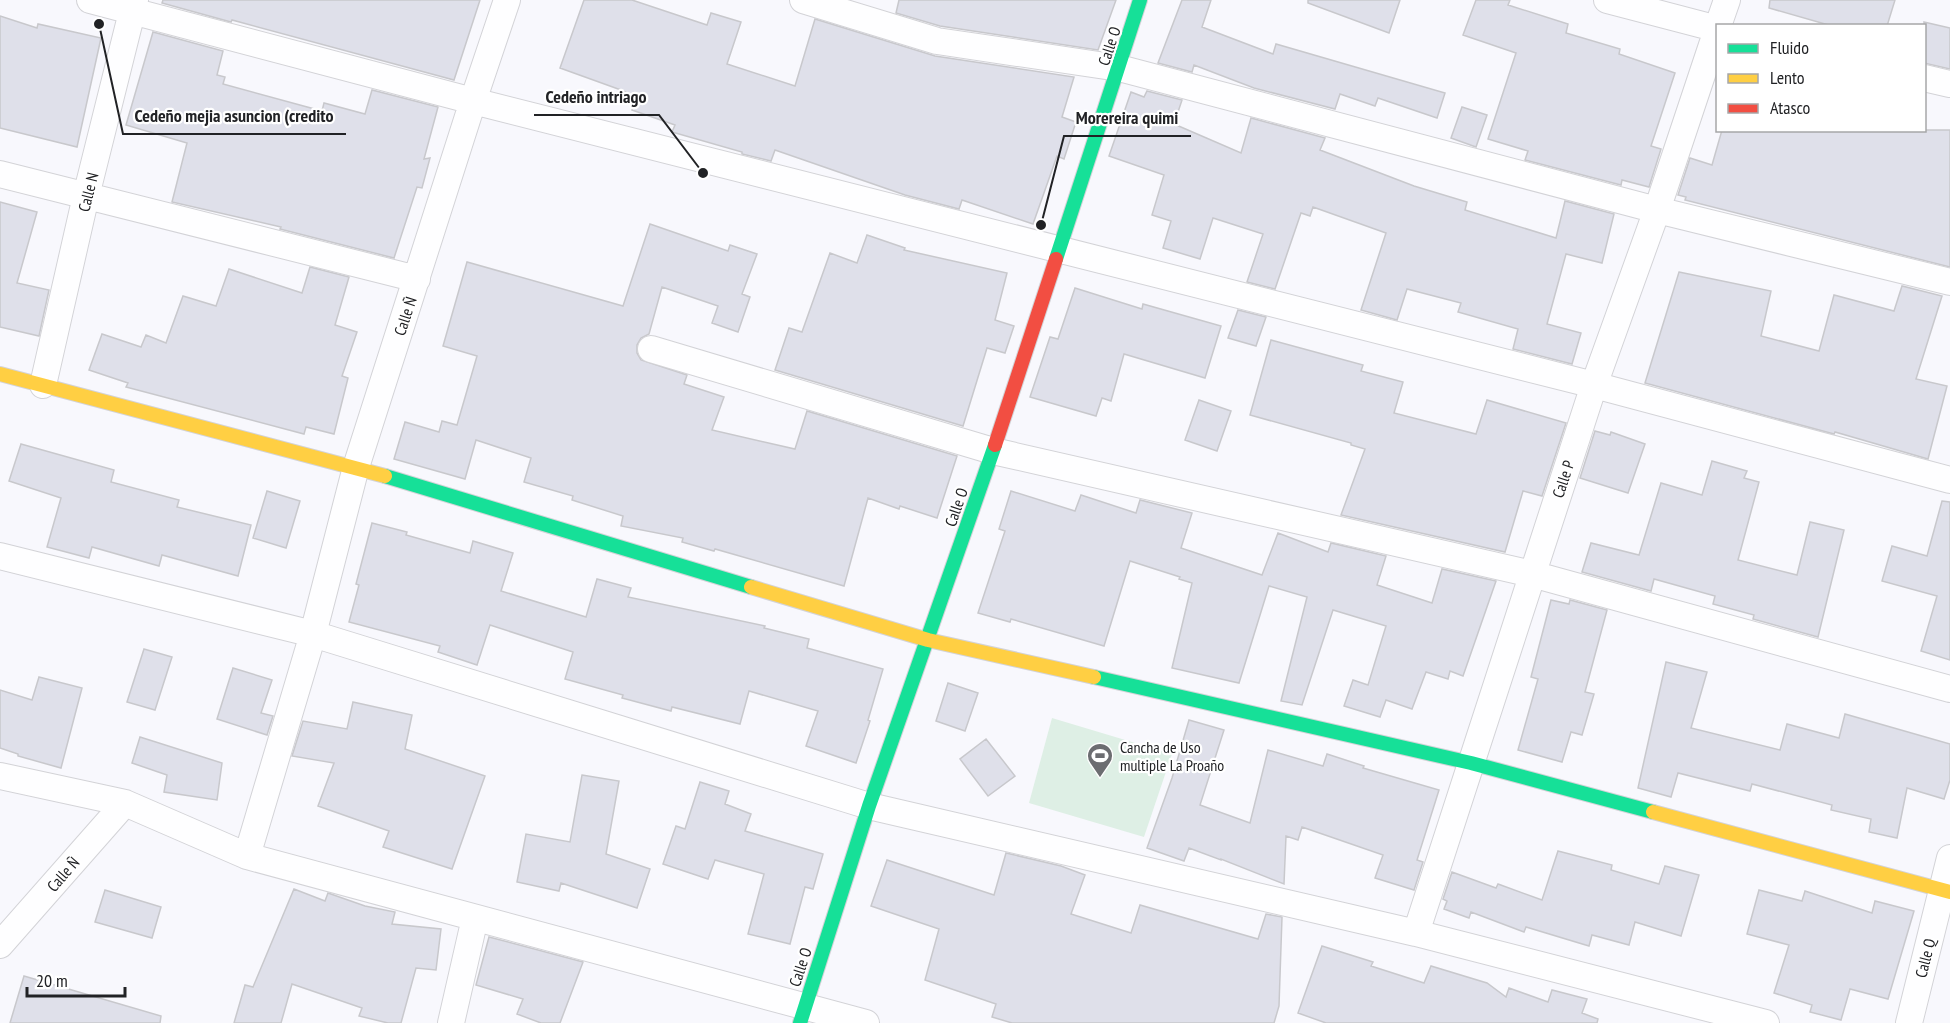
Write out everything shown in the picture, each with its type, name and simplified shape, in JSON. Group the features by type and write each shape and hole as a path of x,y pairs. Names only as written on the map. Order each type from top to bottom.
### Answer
{"street":[{"path":"90,0 134,6 473,101 1594,385 1950,480"},
{"name":"Calle Ñ","path":"247,856 313,634 356,467 507,0"},
{"path":"803,0 937,41 1119,68 1656,210 1950,282"},
{"name":"Calle O","path":"802,1015 868,806 993,451 1140,0"},
{"path":"1607,0 1716,27"},
{"name":"Calle P","path":"1718,24 1727,0"},
{"name":"Calle N","path":"43,385 86,196 134,6"},
{"name":"Calle P","path":"1416,933 1594,385 1716,30"},
{"path":"1926,78 1950,84"},
{"path":"0,174 417,279"},
{"path":"651,349 993,451 1532,574 1950,689"},
{"path":"0,374 356,467 928,640 1471,764 1946,891"},
{"path":"0,556 313,634 868,806 1416,933 1766,1023"},
{"path":"0,776 125,803 247,856 475,918 802,1015 866,1023"},
{"name":"Calle Ñ","path":"0,945 125,803"},
{"name":"Calle Q","path":"1909,1023 1946,891 1950,858"},
{"path":"451,1023 475,918"}],"shaded area":[{"name":"Cancha de Uso multiple La Proaño","path":"1052,718 1172,754 1144,837 1029,803"}],"building":[{"path":"163,0 480,0 454,80 232,20 231,22 162,3"},
{"path":"584,0 632,0 707,25 711,13 741,22 727,64 795,86 815,19 935,56 1074,77 1062,117 1076,122 1064,159 1057,156 1033,224 962,200 959,209 905,195 775,150 771,161 742,154 742,152 672,132 675,125 632,110 637,97 560,68"},
{"path":"899,0 1116,0 1098,50 940,26 896,13"},
{"path":"1182,0 1211,0 1202,27 1273,54 1276,44 1445,93 1437,118 1378,98 1375,106 1340,94 1335,109 1254,88 1194,65 1192,72 1158,63"},
{"path":"1308,0 1400,0 1389,33 1308,3"},
{"path":"1476,0 1510,0 1508,5 1568,24 1566,33 1620,49 1619,54 1675,73 1651,146 1661,149 1649,187 1622,180 1621,185 1525,160 1528,151 1488,139 1516,53 1463,35"},
{"path":"1770,0 1895,0 1888,24 1825,24 1769,8"},
{"path":"0,16 37,28 38,24 101,38 77,147 0,128"},
{"path":"1924,22 1950,28 1950,69 1926,63 1926,24"},
{"path":"153,32 223,51 217,75 225,77 223,84 322,111 324,103 365,114 372,90 438,107 424,159 430,158 422,188 417,187 394,258 280,229 281,227 172,202 187,143 126,125"},
{"path":"1147,91 1182,100 1174,124 1241,153 1251,118 1325,138 1320,150 1414,186 1467,202 1465,210 1556,238 1565,201 1614,214 1602,263 1566,254 1547,324 1581,333 1572,364 1513,349 1518,329 1458,312 1461,303 1407,289 1397,320 1361,310 1386,233 1313,207 1310,216 1301,213 1275,289 1247,282 1263,234 1213,218 1200,259 1163,248 1171,221 1152,215 1164,175 1109,156 1131,92 1144,97"},
{"path":"1462,107 1487,115 1476,147 1451,138"},
{"path":"1950,130 1950,267 1685,200 1686,197 1678,195 1690,158 1712,165 1721,132"},
{"path":"0,202 37,212 17,283 49,290 39,336 0,327"},
{"path":"650,224 728,251 730,245 757,254 742,294 750,297 738,332 712,323 718,306 662,287 649,334 641,338 637,345 637,353 641,360 687,375 684,384 724,397 712,430 795,449 807,411 957,456 937,518 900,506 899,509 868,498 844,586 715,549 714,551 682,542 683,538 621,526 623,516 572,500 573,496 524,482 531,458 476,440 465,479 394,459 405,422 439,432 442,421 457,425 477,356 443,346 467,262 623,306"},
{"path":"867,235 905,248 904,250 1007,273 995,320 1014,326 1005,353 987,348 963,426 775,370 789,328 802,332 830,253 857,263"},
{"path":"310,267 349,277 335,325 357,332 342,376 348,378 334,434 306,427 304,434 126,387 128,383 89,370 102,334 141,347 146,335 166,343 183,296 216,306 229,269 302,293"},
{"path":"1679,272 1771,291 1761,336 1819,351 1834,295 1894,311 1902,286 1942,296 1916,379 1947,386 1928,459 1835,432 1834,434 1645,383"},
{"path":"1075,288 1142,309 1143,304 1221,326 1205,378 1124,354 1111,401 1102,398 1096,416 1030,397 1050,337 1058,339"},
{"path":"1238,310 1266,317 1256,346 1228,338"},
{"path":"1271,340 1363,365 1361,371 1403,382 1394,413 1476,434 1487,400 1566,423 1542,496 1523,491 1505,552 1341,515 1365,449 1250,415"},
{"path":"1199,400 1231,411 1217,451 1185,440"},
{"path":"1595,431 1610,435 1611,432 1645,444 1628,493 1580,478"},
{"path":"21,444 114,470 111,482 179,500 177,507 251,525 238,576 162,555 159,566 92,547 89,558 47,547 61,498 9,481"},
{"path":"1712,461 1747,471 1744,478 1759,482 1738,560 1797,575 1810,522 1844,530 1818,637 1753,619 1754,615 1713,604 1715,596 1654,579 1651,591 1582,572 1591,543 1639,555 1661,483 1702,495"},
{"path":"267,491 300,501 286,548 253,538"},
{"path":"1011,491 1075,511 1081,495 1136,513 1140,500 1192,513 1181,548 1262,575 1278,533 1328,552 1331,543 1386,556 1377,585 1432,603 1442,569 1496,581 1463,676 1450,671 1448,679 1426,672 1412,709 1386,700 1380,717 1344,706 1353,680 1368,685 1386,626 1333,610 1302,705 1281,701 1307,597 1269,586 1239,683 1172,668 1192,583 1130,561 1104,646 1011,619 1010,622 978,613 1005,531 999,529"},
{"path":"1942,501 1950,502 1950,660 1921,651 1937,596 1882,581 1892,546 1927,556"},
{"path":"372,523 470,553 473,541 513,553 501,591 586,617 597,579 631,588 628,597 765,626 764,628 809,639 807,648 883,669 868,720 870,721 856,763 806,746 818,711 749,691 740,724 672,707 671,711 565,679 573,652 490,625 477,665 438,652 440,646 349,622"},
{"path":"1551,600 1569,604 1570,600 1607,610 1585,692 1594,694 1582,735 1571,732 1562,762 1518,750 1538,679 1531,677"},
{"path":"144,649 172,657 155,710 127,702"},
{"path":"1666,662 1707,672 1691,728 1780,750 1787,724 1839,738 1845,714 1950,744 1950,780 1944,799 1907,788 1897,838 1869,832 1871,819 1831,810 1832,805 1752,784 1750,791 1678,773 1671,797 1638,788"},
{"path":"233,668 272,680 261,713 273,716 267,735 217,719"},
{"path":"39,677 82,688 61,768 18,756 18,754 0,748 0,690 32,700"},
{"path":"948,683 978,693 965,731 936,721"},
{"path":"353,702 412,715 405,749 485,776 452,869 383,847 389,831 318,806 334,763 292,756 303,721 347,729"},
{"path":"1189,720 1224,730 1200,805 1250,823 1268,750 1323,766 1327,754 1364,766 1363,768 1439,790 1417,860 1423,862 1414,890 1375,878 1383,855 1302,827 1298,840 1286,836 1284,884 1189,848 1184,861 1147,848 1172,778"},
{"path":"140,737 222,763 217,800 164,792 167,775 132,763"},
{"path":"986,739 1015,776 988,796 960,759"},
{"path":"582,775 619,781 606,854 650,869 637,908 561,883 559,891 517,882 526,834 570,842"},
{"path":"700,782 729,791 725,804 751,814 745,831 823,854 813,889 805,887 790,944 748,934 764,874 715,860 708,879 663,864 676,826 685,829"},
{"path":"1558,851 1612,865 1611,870 1659,884 1665,866 1699,875 1681,936 1635,922 1629,945 1592,935 1589,946 1526,927 1524,932 1471,912 1469,918 1444,909 1447,901 1443,899 1452,872 1496,888 1498,884 1542,900"},
{"path":"1006,853 1061,866 1085,875 1071,914 1131,933 1140,905 1258,939 1266,914 1282,917 1279,1006 1274,1023 1012,1023 992,1017 996,1004 925,980 939,929 871,906 887,860 994,895"},
{"path":"294,889 325,901 328,893 365,906 395,912 392,924 441,929 436,970 416,968 401,1023 388,1023 359,1016 362,1008 292,984 281,1023 234,1023 245,985 253,987"},
{"path":"105,890 161,907 152,938 95,922"},
{"path":"1759,890 1802,901 1805,891 1872,913 1875,901 1914,911 1888,999 1850,989 1841,1020 1810,1012 1812,1005 1774,993 1789,945 1747,934"},
{"path":"489,937 583,962 560,1023 541,1023 517,1014 523,999 476,985"},
{"path":"1322,946 1373,962 1371,966 1424,983 1431,966 1487,983 1506,997 1509,988 1548,1002 1552,990 1587,999 1582,1013 1598,1019 1597,1023 1326,1023 1298,1013"},
{"path":"24,976 161,1016 160,1023 10,1023"}],"traffic: fast":[{"path":"1056,259 1140,0"},
{"path":"800,1023 869,806 995,445"},
{"path":"385,476 751,587"},
{"path":"1094,677 1471,763 1653,812"}],"traffic: slow":[{"path":"0,374 385,476"},
{"path":"751,587 928,640 1094,677"},
{"path":"1653,812 1950,892"}],"traffic: jam":[{"path":"995,445 1056,259"}],"place":[{"name":"Cedeño mejia asuncion (credito","path":"99,24"},
{"name":"Cedeño intriago","path":"703,173"},
{"name":"Morereira quimi","path":"1041,225"},
{"name":"Cancha de Uso multiple La Proaño","path":"1100,779"}]}
